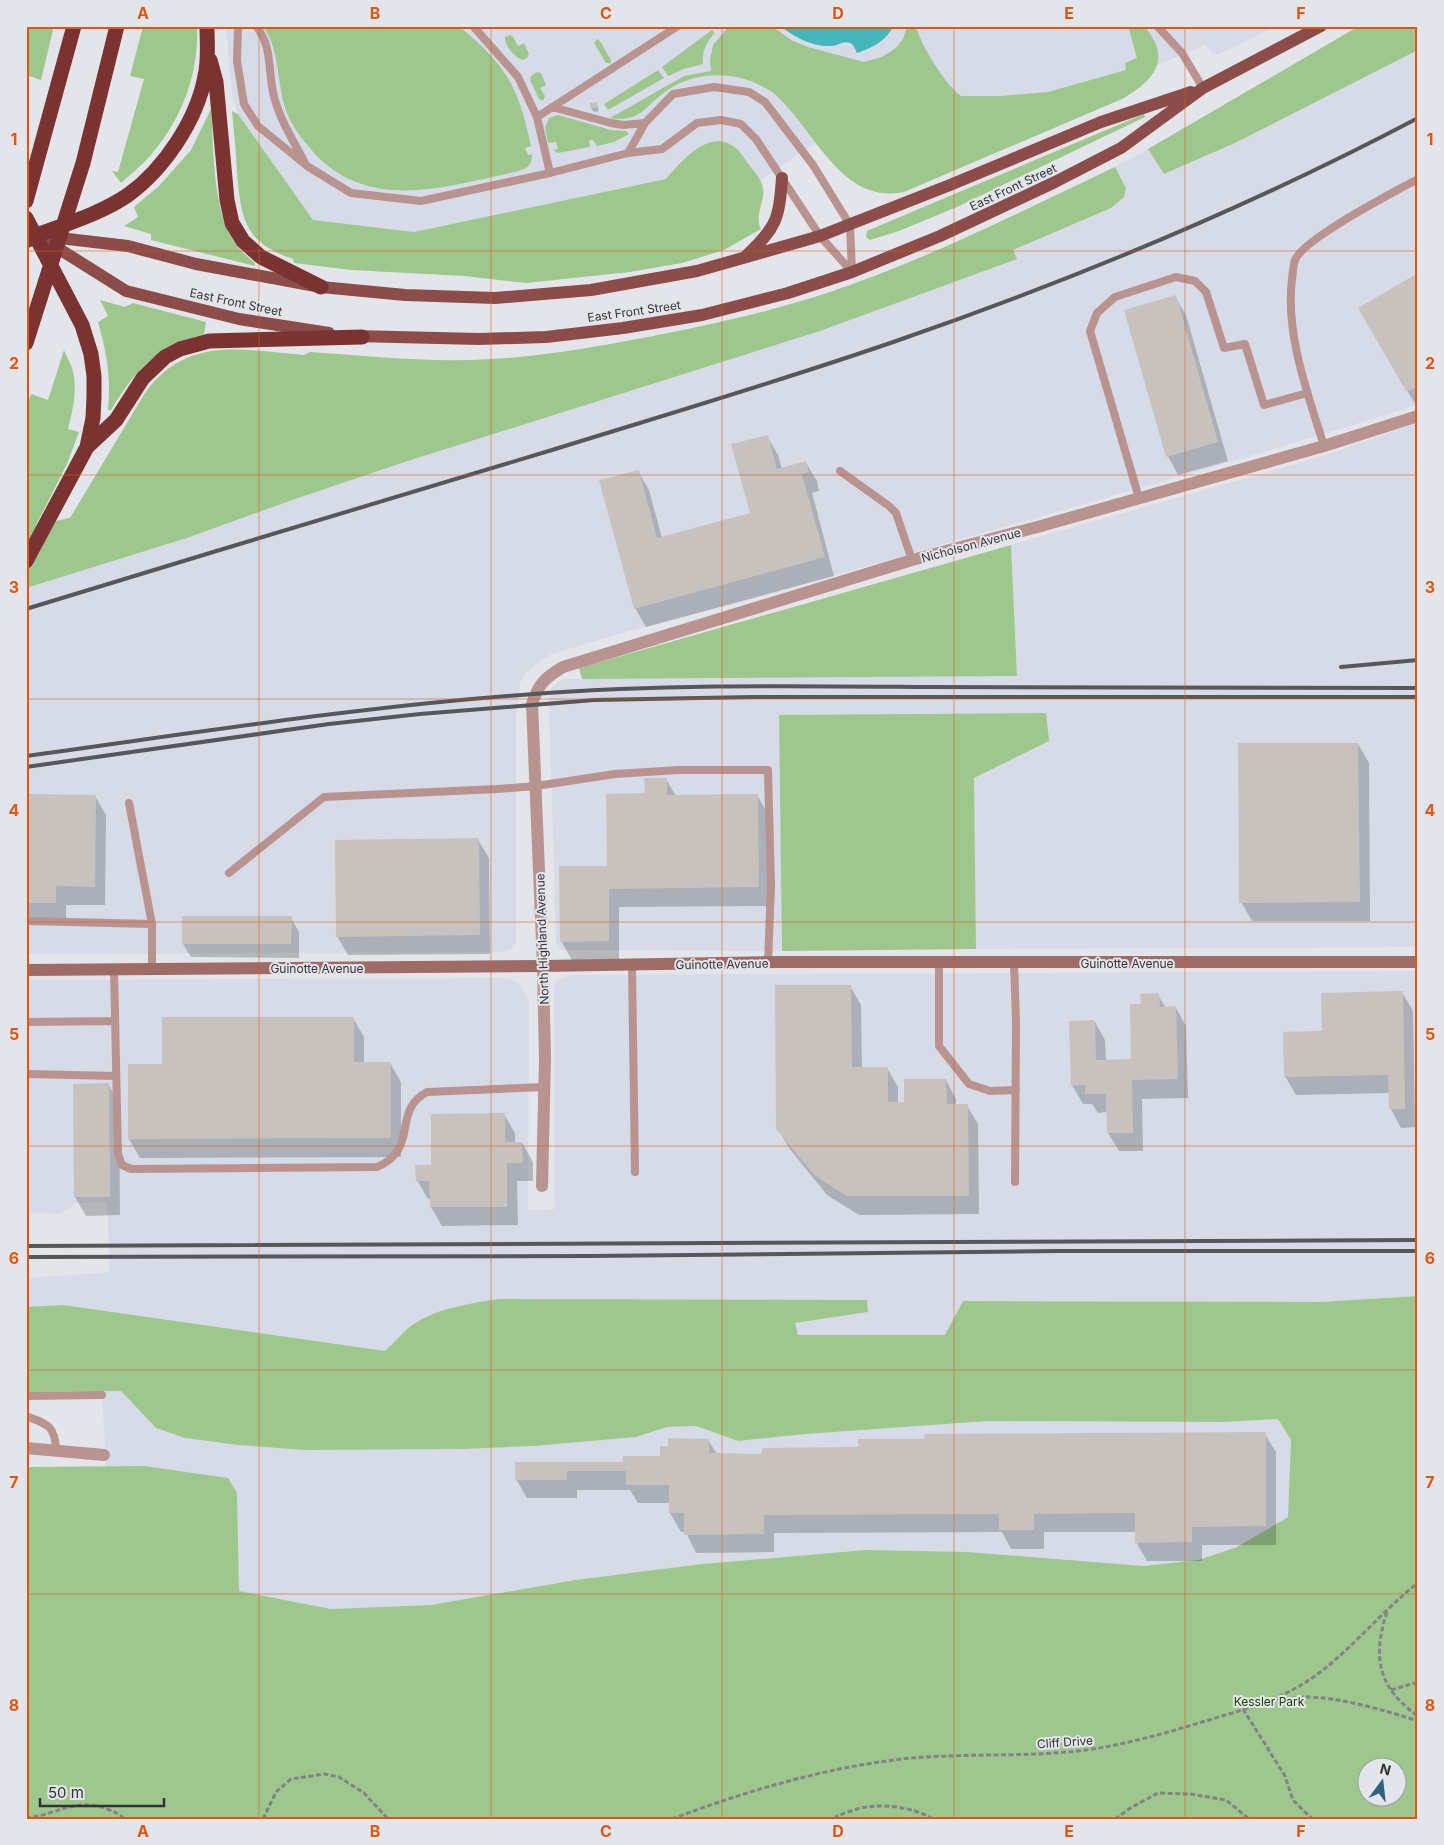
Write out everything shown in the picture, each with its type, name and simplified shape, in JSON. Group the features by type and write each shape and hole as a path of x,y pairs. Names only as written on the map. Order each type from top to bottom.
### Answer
{"highway":[{"path":"26,202 74,26"},
{"path":"28,337 83,163 117,26"},
{"path":"29,235 112,205 128,195 145,180 168,155 188,124 202,90 206,74 208,49 207,26"},
{"path":"208,49 216,82 226,200 232,223 243,241 261,257 321,288"},
{"path":"26,218 29,235 82,325 89,346 94,376 94,418 87,447 26,561"},
{"path":"87,447 116,420 142,378 165,357 180,349 209,341 362,336"}],"main road":[{"name":"East Front Street","path":"29,235 126,291 238,319 303,330 362,336 478,339 546,337 623,328 702,315 788,293 852,272 940,236 1055,182 1121,148 1203,88 1321,26"},
{"name":"East Front Street","path":"29,235 128,246 196,264 321,288 406,295 495,298 591,290 697,271 820,236 1101,122 1203,88"},
{"path":"745,257 762,241 774,224 780,209 782,178"}],"street":[{"name":"Nicholson Avenue","path":"536,693 546,677 563,667 912,560 1324,446 1418,416"},
{"name":"North Highland Avenue","path":"536,693 532,704 543,966 544,1087 542,1186"},
{"name":"Guinotte Avenue","path":"26,970 939,962 1418,962"},
{"path":"26,1448 104,1455"}],"lane":[{"path":"238,26 237,61 244,104 258,126 307,166 351,192 421,201 550,173 628,153 662,149 697,123 721,120 741,124 756,139 820,236 852,272"},
{"path":"256,26 263,34 270,62 273,93 283,120 307,166"},
{"path":"473,26 518,77 537,117 550,173"},
{"path":"537,117 678,26"},
{"path":"1157,26 1182,52 1203,88"},
{"path":"628,153 645,124 673,94 714,87 749,92 765,102 813,165 850,225 852,272"},
{"path":"552,107 611,123 623,125 645,124"},
{"path":"1324,446 1307,393 1293,332 1290,294 1295,259 1314,239 1418,179"},
{"path":"1139,498 1090,331 1097,313 1115,296 1176,277 1195,280 1206,292 1224,348 1245,344 1264,405 1307,393"},
{"path":"840,471 890,506 896,513 912,560"},
{"path":"229,873 324,797 536,786 624,774 678,770 768,770 771,886 768,963"},
{"path":"129,803 152,924 152,969"},
{"path":"26,921 152,924"},
{"path":"939,962 939,1046 969,1084 990,1091 1016,1090"},
{"path":"1014,962 1016,1022 1015,1182"},
{"path":"632,965 635,1172"},
{"path":"114,969 118,1154 122,1164 131,1169 377,1167 388,1162 397,1154 409,1109 417,1097 427,1092 544,1087"},
{"path":"26,1022 114,1021"},
{"path":"26,1074 116,1076"},
{"path":"26,1396 102,1396"},
{"path":"26,1416 44,1422 51,1429 55,1436 56,1450"}],"path":[{"name":"Cliff Drive","path":"672,1819 764,1788 855,1766 946,1755 1066,1752 1106,1748 1143,1739 1273,1700 1298,1688 1322,1670 1418,1583"},
{"path":"1387,1610 1380,1633 1378,1653 1382,1672 1391,1690 1404,1706 1418,1716"},
{"path":"1391,1690 1418,1682"},
{"path":"1273,1700 1308,1697 1332,1700 1398,1714 1418,1721"},
{"path":"1243,1709 1285,1776 1293,1800 1312,1819"},
{"path":"263,1819 276,1792 291,1779 325,1774 339,1776 364,1793 388,1819"},
{"path":"1115,1819 1132,1807 1158,1794 1190,1794 1226,1800 1249,1819"},
{"path":"26,1818 38,1817 74,1805 97,1806 119,1814 124,1819"},
{"path":"835,1819 836,1816 866,1807 892,1807 923,1813 933,1819"}],"shaded area":[{"path":"226,26 1277,26 1219,54 1213,54 1205,45 864,189 839,169 815,143 761,180 738,150 720,142 711,142 691,153 679,163 666,179 414,232 313,220 238,114 232,94"},
{"path":"1418,50 1418,405 1244,458 756,598 629,631 552,654 540,661 526,673 520,683 516,716 516,942 510,950 505,952 26,954 26,588 187,538 411,460 820,331 1016,259 1013,250 1111,208 1126,193 1126,188 1115,167 1148,149 1164,174 1235,143"},
{"path":"1418,423 1418,947 976,949 974,778 1048,741 1045,713 779,715 782,951 563,950 558,947 556,943 549,698 551,688 563,679 1017,676 1011,545 1317,458"},
{"path":"1418,971 1418,1296 1320,1302 963,1301 946,1335 798,1335 795,1323 868,1312 454,1306 409,1328 385,1351 63,1305 26,1307 26,1278 110,1272 107,1202 77,1203 60,1214 26,1213 26,980 509,978 519,983 529,1000 528,1210 555,1209 554,990 556,982 569,975"},
{"path":"102,1391 121,1391 156,1428 185,1438 238,1445 305,1450 464,1449 534,1446 636,1437 667,1427 696,1426 738,1441 806,1434 988,1421 1224,1422 1278,1419 1291,1440 1288,1517 1237,1547 1198,1560 1143,1566 968,1552 866,1550 702,1564 575,1580 431,1605 331,1609 239,1591 237,1493 144,1466 106,1466"}],"green space":[{"path":"26,26 54,26 41,80 29,76 26,85"},
{"path":"143,26 197,26 195,60 187,93 173,123 150,155 121,183 112,171 118,172 144,79 130,76"},
{"path":"263,26 459,26 489,53 508,78 515,92 526,125 531,146 525,148 528,155 532,154 531,163 528,167 519,171 439,188 412,190 386,189 361,184 337,173 315,154 299,135 289,119 281,91 273,46"},
{"path":"729,26 772,26 791,40 808,47 864,62 882,57 896,48 903,39 907,26 916,26 918,34 934,64 948,83 961,96 1001,96 1048,92 1126,70 1125,63 1137,58 1128,26 1144,26 1153,38 1158,59 1151,77 1143,85 1122,99 904,192 881,193 862,187 845,175 829,160 787,107 772,92 741,78 721,75 682,82 665,92 635,116 620,119 610,118 684,76 711,71 710,60 713,45"},
{"path":"1359,26 1418,26 1418,50 1235,143 1164,174 1148,149"},
{"path":"712,30 715,33 705,47 703,64 668,76 662,67"},
{"path":"510,35 518,46 524,43 529,54 527,58 520,59 511,51 505,40 505,37"},
{"path":"597,39 600,41 611,63 606,63 594,43"},
{"path":"658,70 664,78 608,110 604,104"},
{"path":"537,72 541,73 546,85 540,88 545,96 543,101 539,99 530,80 531,76"},
{"path":"211,109 215,178 222,212 227,228 236,244 255,263 255,266 151,240 151,234 124,226 138,217 134,207 159,186 191,150"},
{"path":"232,111 238,114 313,220 414,232 666,179 680,163 698,148 718,141 728,143 738,150 760,181 763,188 763,199 759,214 761,229 724,250 682,263 630,272 526,283 464,276 352,270 294,263 293,259 277,253 264,245 248,227 241,203"},
{"path":"1144,114 1145,117 957,207 899,231 870,240 866,237 869,230"},
{"path":"558,115 611,130 626,131 629,134 614,142 597,146 592,139 589,141 590,147 558,153 553,150 558,149 556,142 548,143 545,128 549,118"},
{"path":"1115,167 1126,188 1124,197 1111,208 1013,250 1017,259 820,331 411,460 187,538 26,588 26,408 31,394 48,400 64,350 72,368 75,383 68,429 79,432 67,464 36,525 70,518 145,393 161,375 179,362 198,354 217,350 238,350 304,355 310,352 423,360 491,359 570,351 670,333 777,308 867,279 939,250"},
{"path":"100,300 125,307 133,303 206,322 204,334 172,346 160,353 139,371 111,410 108,410 109,386 107,365 98,322 108,316"},
{"path":"1011,545 1017,676 582,679 579,668"},
{"path":"1046,713 1049,741 974,778 976,949 782,951 779,715"},
{"name":"Kessler Park","path":"1418,1296 1418,1819 26,1819 26,1467 144,1466 228,1478 237,1493 239,1591 331,1609 431,1605 575,1580 702,1564 866,1550 968,1552 1143,1566 1198,1560 1237,1547 1288,1517 1291,1440 1278,1419 1224,1422 988,1421 806,1434 738,1441 696,1426 667,1427 636,1437 534,1446 464,1449 305,1450 238,1445 185,1438 156,1428 121,1391 26,1392 26,1307 63,1305 385,1351 407,1329 428,1316 451,1308 499,1299 867,1300 868,1312 795,1323 798,1335 945,1335 963,1301 1320,1302"}],"water":[{"path":"780,26 894,26 878,43 857,53 850,43 845,42 831,46 817,45 791,34"}],"building":[{"path":"597,102 598,107 590,108 590,103"},
{"path":"1418,273 1418,388 1406,391 1358,308"},
{"path":"1176,295 1218,442 1166,457 1124,310"},
{"path":"768,435 777,469 806,461 809,472 802,474 825,557 634,609 599,480 639,470 657,538 750,513 731,444"},
{"path":"1238,743 1358,743 1360,902 1239,903"},
{"path":"644,778 667,778 667,795 758,794 759,887 609,889 609,941 560,942 559,866 607,866 606,794 645,793"},
{"path":"26,794 96,795 95,887 56,886 56,903 26,903"},
{"path":"479,838 480,935 336,937 335,840"},
{"path":"182,916 292,916 291,944 182,944"},
{"path":"775,985 851,985 852,1067 888,1067 888,1102 904,1102 904,1079 946,1079 947,1104 968,1104 969,1196 847,1196 815,1176 776,1129"},
{"path":"1403,991 1405,1109 1389,1109 1388,1075 1284,1077 1283,1032 1322,1031 1321,993"},
{"path":"1159,993 1160,1007 1176,1006 1178,1079 1132,1080 1133,1133 1107,1133 1106,1094 1085,1094 1085,1085 1071,1086 1069,1021 1095,1020 1096,1060 1131,1059 1130,1004 1141,1004 1140,994"},
{"path":"162,1017 354,1017 354,1062 391,1062 391,1138 128,1139 128,1064 162,1064"},
{"path":"109,1083 110,1197 74,1197 73,1084"},
{"path":"505,1113 505,1142 522,1142 523,1163 507,1163 507,1207 430,1207 429,1181 416,1181 415,1165 431,1165 431,1114"},
{"path":"1266,1432 1266,1526 1192,1527 1192,1542 1135,1543 1135,1513 1034,1514 1034,1530 999,1530 999,1514 764,1515 764,1534 684,1535 684,1513 669,1513 669,1485 626,1485 626,1471 567,1471 567,1480 515,1480 515,1462 623,1462 623,1456 660,1456 660,1446 668,1446 668,1438 709,1439 709,1453 761,1454 763,1448 858,1447 858,1439 925,1439 924,1434"}],"railway":[{"path":"26,609 682,410 813,369 965,317 1163,239 1292,181 1418,118"},
{"path":"1341,667 1418,660"},
{"path":"26,756 343,713 470,699 583,691 681,687 780,686 1418,688"},
{"path":"26,767 329,724 420,714 594,700 752,697 1418,697"},
{"path":"26,1246 1418,1240"},
{"path":"26,1257 591,1256 1058,1251 1418,1251"}]}
